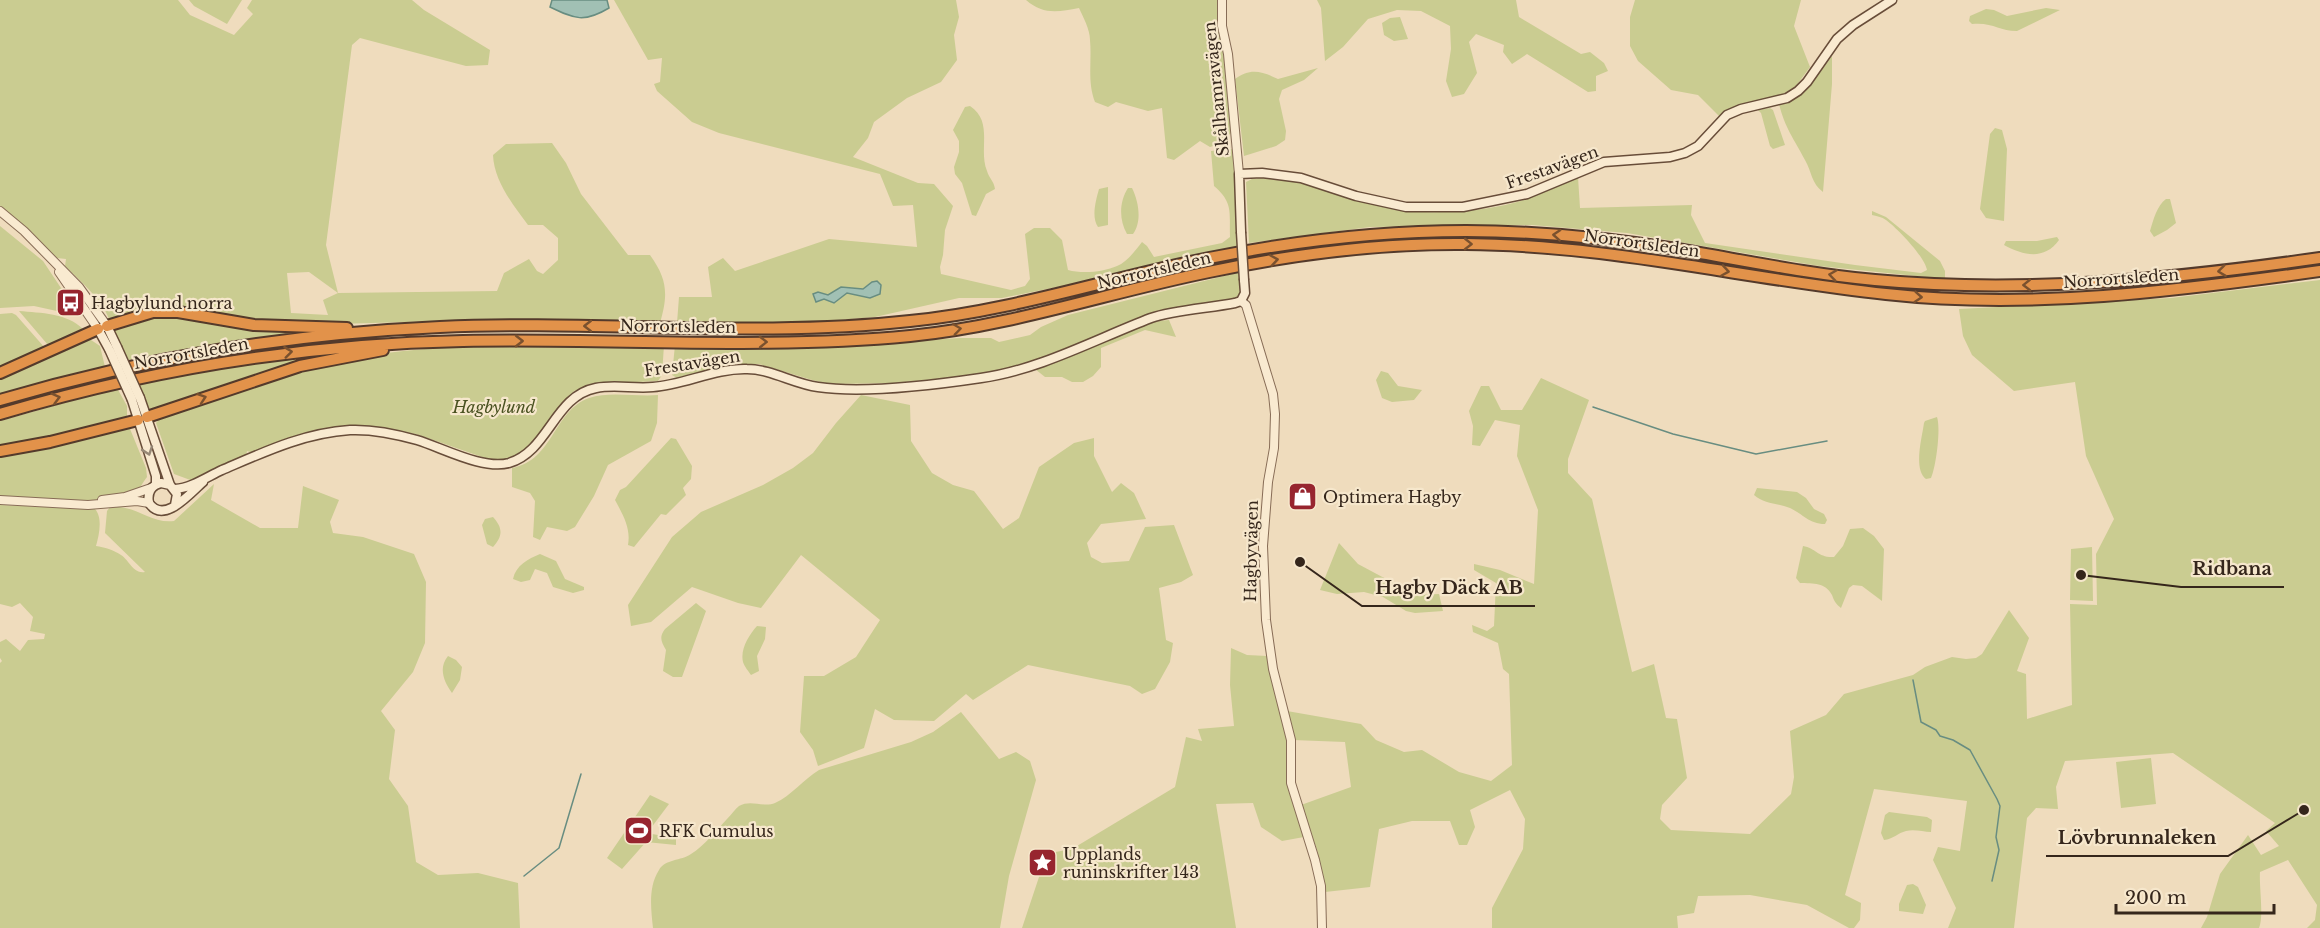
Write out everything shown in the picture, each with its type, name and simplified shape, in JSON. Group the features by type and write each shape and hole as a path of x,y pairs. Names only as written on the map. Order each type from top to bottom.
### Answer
{"highway":[{"name":"Norrortsleden","path":"0,400 104,372 223,347 277,340 441,327 813,327 927,319 958,315 1090,287 1209,258 1326,239 1404,232 1516,232 1567,236 1680,250 1768,266 1867,279 1968,286 2116,282 2280,264 2320,256"},
{"name":"Norrortsleden","path":"0,414 112,383 228,360 327,348 460,341 802,341 917,335 970,327 1209,272 1363,247 1404,244 1568,248 1828,287 1889,295 1939,298 2078,297 2165,291 2320,273"},
{"path":"0,373 103,327 153,312 178,312 254,325 292,328 441,327"},
{"path":"0,451 50,442 142,418 300,366 354,354 460,341"}],"main road":[{"name":"Frestavägen","path":"1239,174 1262,173 1291,176 1367,199 1406,207 1463,207 1527,194 1604,162 1670,157 1698,146 1727,115 1741,109 1787,98 1798,91 1807,82 1837,39 1860,20 1892,0"},
{"path":"1239,174 1245,293 1241,301"},
{"name":"Frestavägen","path":"154,486 182,488 306,437 355,430 378,431 418,440 481,462 496,465 508,463 520,459 532,450 565,406 580,392 593,388 653,387 745,368 770,373 795,382 837,389 930,384 982,378 1026,368 1154,317 1241,301"},
{"path":"103,327 136,399 142,418 156,476 154,486 149,493 149,503"},
{"path":"142,418 177,494 175,505"},
{"name":"Frestavägen","path":"149,503 162,512 172,509 213,474"}],"street":[{"name":"Skålhamravägen","path":"1222,0 1222,26 1228,54 1239,174"},
{"path":"0,211 49,256 103,327"},
{"name":"Hagbyvägen","path":"1241,301 1246,305 1266,372 1275,414 1274,448 1268,482 1263,546 1266,620 1273,669 1291,740 1291,783 1321,886 1322,928"},
{"name":"Frestavägen","path":"64,504 125,497 154,486"},
{"name":"Frestavägen","path":"0,500 88,505 137,501 149,503"}],"green space":[{"path":"0,0 178,0 190,15 234,35 253,14 247,8 252,0 412,0 424,10 490,50 488,65 466,66 360,38 352,45 326,245 338,293 497,291 504,273 529,259 537,271 543,274 558,260 558,238 543,225 528,225 501,183 493,155 506,144 552,143 566,163 581,194 628,255 650,255 663,280 664,304 660,323 441,321 276,324 155,307 113,321 109,319 96,297 65,266 66,259 57,258 0,207","holes":["309,272 338,293 323,300 328,315 291,313 287,273"]},
{"path":"189,0 242,0 227,24 194,6"},
{"path":"614,0 956,0 959,17 954,35 957,60 941,82 907,98 874,122 868,138 853,157 918,183 934,184 953,206 945,230 941,274 1011,290 1025,286 1030,279 1025,234 1034,228 1050,228 1062,240 1068,270 1080,272 1099,271 1117,266 1127,259 1142,242 1154,257 1222,243 1230,237 1230,215 1228,203 1214,186 1211,151 1234,149 1239,247 1132,272 1002,298 959,298 875,317 792,324 677,323 679,297 712,297 708,267 723,258 735,271 829,239 917,247 913,205 893,206 880,174 719,133 692,122 657,91 654,84 660,82 662,58 648,60"},
{"path":"1026,0 1218,0 1232,132 1219,144 1210,147 1200,141 1174,160 1167,158 1162,108 1148,111 1116,102 1108,107 1095,102 1090,79 1090,36 1079,8 1051,11 1038,8"},
{"path":"1317,0 1516,0 1519,17 1581,54 1590,52 1604,63 1608,71 1596,76 1596,91 1588,92 1527,54 1512,64 1503,52 1504,45 1476,34 1469,42 1477,73 1464,94 1452,97 1446,81 1451,49 1450,26 1421,11 1397,10 1368,19 1343,47 1325,61 1321,8"},
{"path":"1635,0 1801,0 1794,26 1810,67 1796,86 1780,96 1744,104 1719,116 1698,95 1671,90 1638,61 1630,46 1630,17"},
{"path":"2046,8 2060,10 2017,31 1985,24 1972,24 1969,21 1970,16 1986,9 2007,16"},
{"path":"1400,17 1408,39 1394,41 1384,35 1382,23 1390,18"},
{"path":"1832,56 1832,84 1823,192 1814,181 1787,127 1779,104 1804,90"},
{"path":"1318,68 1304,80 1282,90 1279,99 1286,131 1285,140 1276,146 1244,156 1235,79 1246,73 1256,72 1278,79"},
{"path":"970,106 982,120 985,163 995,189 986,194 976,216 972,215 962,183 955,174 954,167 959,152 959,141 953,130 965,107"},
{"path":"1770,108 1773,110 1785,145 1773,149 1758,110"},
{"path":"1995,128 2002,130 2007,149 2004,221 1986,218 1980,209 1990,134"},
{"path":"1273,177 1385,207 1430,212 1463,211 1510,204 1578,177 1580,208 1692,205 1691,215 1705,243 1855,265 1921,273 1927,270 1921,258 1903,236 1886,220 1872,215 1872,211 1886,217 1940,261 1945,271 1945,279 1819,266 1627,233 1532,225 1370,227 1249,243 1246,182 1252,179"},
{"path":"1108,187 1108,225 1098,227 1094,213 1099,189"},
{"path":"1128,188 1132,188 1138,212 1138,224 1133,234 1127,234 1121,217 1123,199"},
{"path":"2166,199 2170,199 2176,223 2154,237 2150,231 2152,223 2158,209"},
{"path":"0,226 43,261 73,306 66,313 34,306 0,308"},
{"path":"2057,237 2059,240 2053,246 2041,253 2026,254 2004,245 2006,241 2037,241"},
{"path":"1240,272 1240,292 1233,300 1153,314 1004,372 898,383 829,384 759,364 748,364 689,379 679,379 672,375 675,345 837,345 961,338 991,338 999,342 1030,335 1041,327 1068,315"},
{"path":"2320,280 2320,928 2307,928 2315,920 2317,905 2288,860 2260,872 2261,917 2259,928 2201,928 2207,917 2220,874 2248,835 2261,855 2279,846 2266,831 2275,823 2173,753 2065,761 2056,787 2058,809 2036,808 2027,818 2014,928 1948,928 1956,908 1933,860 1938,847 1960,851 1967,801 1874,789 1845,895 1861,903 1860,920 1854,928 1849,928 1807,905 1750,895 1698,896 1694,913 1677,916 1678,928 1492,928 1492,908 1523,849 1525,819 1510,790 1470,810 1475,827 1467,845 1459,845 1450,821 1412,821 1379,829 1370,887 1325,892 1317,850 1301,805 1351,787 1345,742 1293,740 1287,711 1361,724 1376,740 1404,752 1422,750 1459,772 1491,781 1512,765 1509,674 1503,669 1498,643 1473,632 1472,625 1487,631 1494,626 1496,583 1474,570 1474,564 1500,570 1534,584 1538,510 1517,456 1520,425 1495,420 1480,446 1472,445 1473,426 1469,411 1481,386 1489,386 1501,410 1522,410 1541,378 1589,400 1568,459 1568,473 1592,499 1632,672 1654,664 1666,718 1677,719 1687,778 1662,805 1660,819 1671,830 1750,834 1791,794 1794,777 1790,731 1826,715 1844,694 1913,675 1925,667 1952,657 1976,658 1982,654 2009,610 2029,638 2017,671 2026,674 2027,719 2072,705 2070,604 2097,605 2096,554 2114,519 2086,456 2075,382 2014,391 1972,355 1963,336 1959,309 2171,298"},
{"path":"19,311 62,317 83,329 48,345"},
{"path":"12,313 45,348 0,371 0,314"},
{"path":"180,316 240,327 302,332 166,352 128,360 111,329 143,317"},
{"path":"1169,320 1176,337 1145,330 1101,348 1101,367 1083,382 1072,382 1062,377 1045,377 1035,369 1119,333 1153,322"},
{"path":"88,338 100,346 105,367 0,397 0,378"},
{"name":"Hagbylund","path":"502,345 664,345 662,375 658,381 597,384 574,391 539,437 520,455 502,460 485,458 416,434 360,426 318,431 293,437 253,453 247,451 246,456 193,481 174,474 156,423 159,419 200,406 201,403 288,374 341,360 380,354 420,349"},
{"path":"328,354 154,409 147,408 138,384 252,364"},
{"path":"1381,371 1388,373 1398,386 1422,390 1414,400 1392,402 1382,398 1376,380"},
{"path":"117,388 127,406 127,419 0,448 0,421"},
{"path":"606,395 658,395 657,423 651,441 608,465 594,496 575,527 567,531 547,527 540,540 533,537 535,501 530,493 512,487 512,468 537,456 568,413 577,404 589,398"},
{"path":"861,395 910,405 911,441 932,473 953,485 974,491 1003,529 1019,518 1039,467 1074,443 1094,438 1094,456 1112,492 1121,483 1134,493 1146,519 1101,524 1087,543 1091,557 1102,563 1129,561 1145,527 1174,525 1193,575 1181,582 1159,588 1166,640 1173,643 1170,662 1155,689 1142,694 1130,686 1028,665 973,700 966,694 934,721 894,720 875,709 864,748 818,766 813,750 800,732 804,676 824,676 856,657 880,620 801,555 761,608 738,603 692,587 651,622 631,626 628,605 672,537 701,512 763,485 793,468 813,453"},
{"path":"1937,417 1936,457 1931,478 1926,479 1920,468 1920,445 1925,421"},
{"path":"128,424 146,468 147,477 136,491 106,499 88,500 0,497 0,456"},
{"path":"671,438 676,439 692,466 691,479 683,488 686,495 666,515 661,514 634,547 628,545 627,527 615,500 620,490 626,487"},
{"path":"214,484 211,500 260,528 298,528 303,486 339,500 330,522 333,533 363,537 414,554 426,582 425,643 413,672 381,711 395,730 389,779 408,806 416,862 438,875 478,873 518,883 520,928 0,928 0,663 2,661 0,642 6,639 20,651 28,640 44,639 45,634 30,631 33,617 20,603 12,607 0,604 0,505 95,509 100,522 96,546 115,552 137,571 145,572 105,533 107,511 110,507 127,508 157,520 174,521"},
{"path":"1757,488 1797,492 1806,498 1814,509 1824,514 1827,520 1825,524 1815,522 1790,508 1762,500 1754,495"},
{"path":"493,517 499,525 500,532 499,539 493,547 487,544 482,525 485,519"},
{"path":"1863,528 1874,536 1884,549 1882,601 1862,586 1853,585 1849,588 1841,608 1826,588 1819,584 1800,583 1796,578 1803,546 1824,556 1834,557 1843,546 1850,529"},
{"path":"1339,543 1358,564 1416,595 1439,594 1443,611 1415,613 1406,611 1383,597 1364,592 1337,594 1320,590"},
{"path":"2092,547 2093,601 2070,600 2071,549"},
{"path":"540,554 556,561 565,579 584,587 584,590 573,593 553,587 547,573 535,569 530,580 521,582 513,579 520,566"},
{"path":"696,603 706,611 682,677 673,677 663,671 666,650 661,637 665,629"},
{"path":"757,626 766,627 765,639 757,656 759,671 751,675 742,657 748,638"},
{"path":"1231,648 1247,655 1267,656 1289,739 1289,788 1304,837 1282,841 1261,827 1253,803 1216,804 1236,928 1022,928 1045,859 1050,853 1072,849 1175,787 1186,737 1202,741 1198,729 1234,726 1230,685"},
{"path":"448,656 462,667 460,680 452,693 443,675 443,665"},
{"path":"961,712 999,759 1016,752 1030,761 1036,780 1009,876 1000,928 653,928 652,891 659,870 665,864 696,851 739,806 748,803 766,805 775,803 819,770 911,742 933,732"},
{"path":"2151,758 2156,804 2121,808 2116,762"},
{"name":"RFK Cumulus","path":"650,795 669,804 651,828 652,834 676,838 676,845 646,842 622,869 607,858"},
{"path":"1889,812 1927,817 1932,820 1931,832 1906,831 1884,840 1881,833 1885,815"},
{"path":"1913,884 1918,887 1926,905 1923,914 1899,911 1899,904 1907,885"}],"shaded area":[{"path":"552,0 607,0 609,8 593,16 580,18 550,7"},
{"path":"877,281 881,285 880,294 870,298 847,293 834,303 824,299 816,302 813,294 818,292 828,295 841,287 863,289"}],"waterway":[{"path":"1593,407 1673,434 1756,454 1827,441"},
{"path":"1913,680 1921,722 1936,730 1940,736 1953,740 1970,750 2000,806 1996,837 1999,850 1992,881"},
{"path":"524,876 559,848 581,774"}],"place":[{"name":"Hagbylund norra","path":"70,303"},
{"name":"Optimera Hagby","path":"1302,497"},
{"name":"Hagby Däck AB","path":"1300,562"},
{"name":"Ridbana","path":"2081,575"},
{"name":"Lövbrunnaleken","path":"2304,810"},
{"name":"RFK Cumulus","path":"638,831"},
{"name":"Upplands runinskrifter 143","path":"1042,863"}]}
